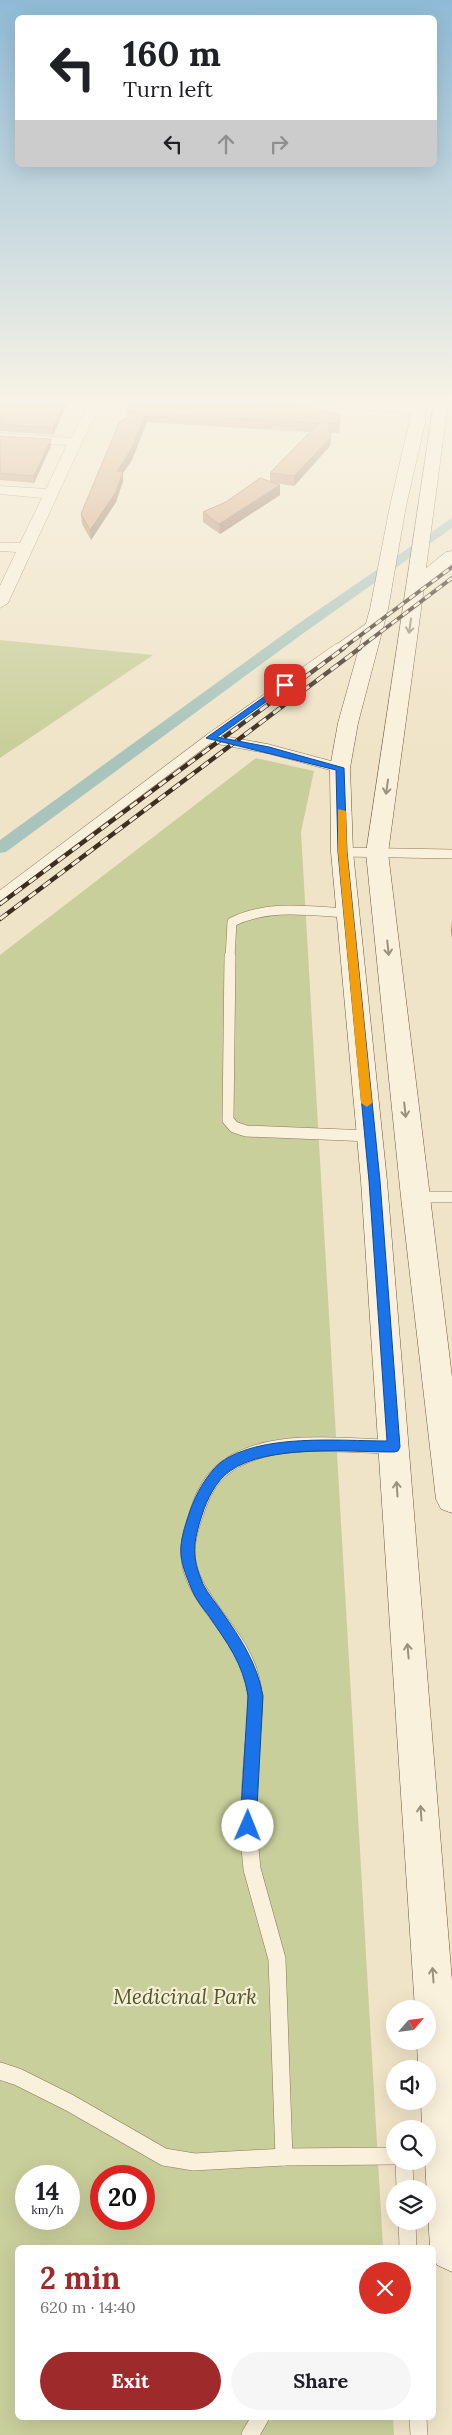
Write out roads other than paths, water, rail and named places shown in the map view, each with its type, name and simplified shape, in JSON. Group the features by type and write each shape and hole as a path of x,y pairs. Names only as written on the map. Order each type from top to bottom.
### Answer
{"street":[{"path":"0,604 41,516"},
{"path":"396,516 377,615 348,723 340,768 342,852 370,1136 394,1447 437,2156 452,2250"},
{"path":"425,516 377,853 415,1197 452,1499"},
{"path":"0,546 26,548"},
{"path":"416,582 452,556"}],"lane":[{"path":"0,896 377,615"},
{"path":"210,738 269,750 340,768"},
{"path":"342,852 452,854"},
{"path":"348,913 267,911 250,913 232,922 230,930 228,1120 234,1127 246,1131 370,1136"},
{"path":"415,1197 452,1197"},
{"path":"284,2157 277,1959 272,1932 253,1877 248,1841 255,1696 252,1675 242,1652 199,1590 187,1560 187,1539 199,1503 210,1483 225,1467 245,1456 293,1446 394,1447"},
{"path":"0,2071 18,2077 70,2103 164,2157 194,2162 284,2157 386,2156"},
{"path":"407,2230 408,2245"},
{"path":"250,2435 259,2420"},
{"path":"418,2420 419,2435"}],"waterway":[{"path":"0,848 300,629 452,522"}],"railway":[{"path":"342,649 452,567"},
{"path":"358,649 452,578"},
{"path":"0,904 344,648"},
{"path":"0,919 360,648"}],"park label":[{"name":"Medicinal Park","path":"185,1997"}]}
